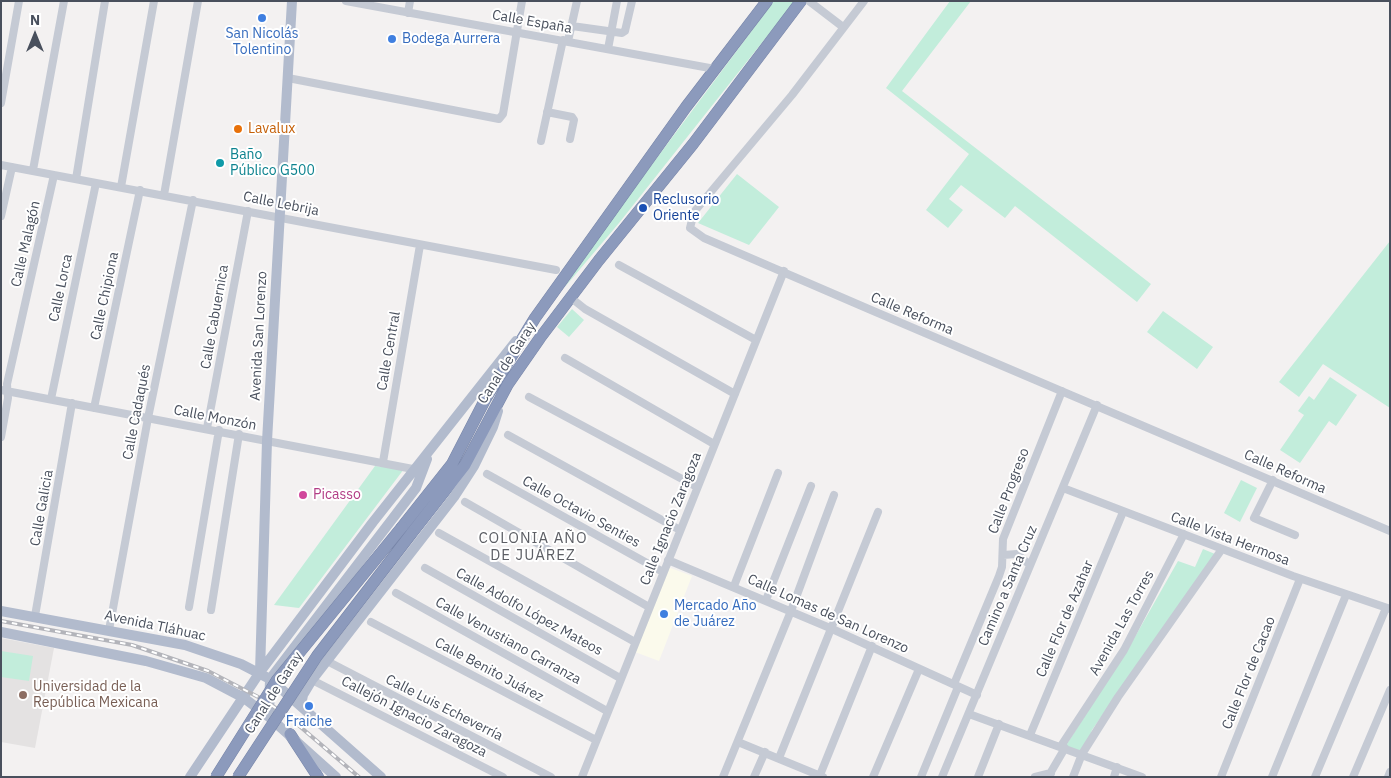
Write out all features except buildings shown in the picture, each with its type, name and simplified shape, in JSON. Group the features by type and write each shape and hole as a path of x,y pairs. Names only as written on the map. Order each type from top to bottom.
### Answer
{"highway":[{"name":"Canal de Garay","path":"238,777 316,656 407,531 452,464 486,398 535,318 715,69 767,1"},
{"name":"Canal de Garay","path":"216,777 277,680 464,465 503,393 570,297 693,144 801,1"},
{"path":"290,734 318,777"}],"main road":[{"name":"Avenida San Lorenzo","path":"260,672 267,441 292,1"},
{"name":"Canal de Garay","path":"190,777 260,672 372,522 419,470 430,451 535,318"},
{"path":"301,705 303,695 312,680 459,489 474,466 492,428 503,393"},
{"path":"270,717 270,679 416,488 419,470"},
{"name":"Avenida Tláhuac","path":"1,611 185,645 260,672 301,705 381,777"},
{"path":"1,632 179,670 206,678 244,698 270,717 336,777"},
{"path":"306,632 306,646 309,650 319,656 329,658"}],"street":[{"path":"1,103 18,1"},
{"path":"33,170 64,1"},
{"path":"76,179 105,1"},
{"path":"121,187 154,1"},
{"path":"164,195 198,1"},
{"name":"Calle España","path":"346,1 715,69"},
{"path":"408,13 410,1"},
{"path":"288,78 500,119 503,114 522,1"},
{"path":"541,141 565,41 572,26 577,1"},
{"path":"608,49 617,1"},
{"path":"572,26 622,33 626,31 632,1"},
{"path":"809,1 843,27"},
{"name":"Calle Reforma","path":"862,2 792,95 694,212 690,228 704,238 1390,531"},
{"path":"547,112 572,117 574,120 570,139"},
{"name":"Calle Lebrija","path":"1,165 279,216 556,270"},
{"path":"1,216 12,167"},
{"name":"Calle Malagón","path":"1,437 8,398 4,391 54,175"},
{"name":"Calle Lorca","path":"51,399 96,183"},
{"name":"Calle Chipiona","path":"94,408 140,190"},
{"name":"Calle Cadaqués","path":"109,630 148,418 193,200"},
{"name":"Calle Cabuernica","path":"207,428 248,211"},
{"name":"Calle Central","path":"383,462 420,245"},
{"path":"619,265 756,340"},
{"name":"Calle Ignacio Zaragoza","path":"582,777 784,271"},
{"path":"570,297 585,309 735,394"},
{"path":"565,358 714,444"},
{"name":"Calle Progreso","path":"921,777 999,576 1003,555 1003,539 1062,390"},
{"name":"Calle Monzón","path":"4,391 219,430 419,470"},
{"path":"529,397 697,487"},
{"name":"Calle Galicia","path":"35,616 72,403"},
{"name":"Camino a Santa Cruz","path":"942,777 1097,405"},
{"path":"189,607 219,430"},
{"path":"211,610 239,434"},
{"path":"508,435 680,530"},
{"path":"734,586 778,473"},
{"name":"Calle Octavio Senties","path":"487,474 663,572"},
{"path":"1273,480 1254,518 1295,535"},
{"path":"766,600 811,486"},
{"name":"Calle Vista Hermosa","path":"1063,488 1300,579 1388,608"},
{"path":"723,777 791,611 834,495"},
{"path":"464,502 649,606"},
{"path":"779,758 878,512"},
{"name":"Calle Flor de Azahar","path":"1030,735 1123,512"},
{"path":"439,533 635,642"},
{"name":"Avenida Las Torres","path":"1035,777 1050,775 1063,747 1124,650 1184,534"},
{"path":"1073,777 1082,754 1095,733 1222,549"},
{"path":"1003,555 1017,554 1030,565"},
{"name":"Calle Lomas de San Lorenzo","path":"668,560 734,586 872,646 977,695"},
{"name":"Calle Adolfo López Mateos","path":"425,568 620,678"},
{"name":"Calle Flor de Cacao","path":"1221,777 1300,579"},
{"name":"Calle Venustiano Carranza","path":"396,593 607,711"},
{"path":"1272,777 1346,594"},
{"path":"1315,777 1388,608"},
{"name":"Calle Benito Juárez","path":"371,622 596,740"},
{"path":"738,742 779,758 807,774 822,776 872,646"},
{"name":"Calle Luis Echeverría","path":"329,658 551,777"},
{"path":"873,777 920,669"},
{"name":"Callejón Ignacio Zaragoza","path":"312,680 503,777"},
{"path":"1353,777 1390,690"},
{"path":"969,714 1118,767 1138,776"},
{"path":"978,777 999,724"},
{"path":"754,777 765,752"},
{"path":"1114,777 1118,767"},
{"path":"1388,777 1390,772"}],"shaded area":[{"name":"Mercado Año de Juárez","path":"668,567 692,576 659,661 635,652"},
{"name":"Universidad de la República Mexicana","path":"1,638 54,648 35,748 1,742"}],"green space":[{"path":"774,1 795,1 619,223 564,288 612,218"},
{"path":"950,1 971,1 902,91 1151,284 1137,302 1015,206 1005,218 961,185 949,199 963,210 948,228 926,210 969,154 886,88"},
{"path":"737,174 779,207 749,245 698,223"},
{"path":"1390,241 1390,408 1323,364 1299,397 1279,382"},
{"path":"572,309 584,320 569,337 557,327"},
{"path":"1163,311 1213,347 1197,369 1147,332"},
{"path":"1330,377 1357,395 1336,426 1329,421 1300,463 1280,450 1304,415 1298,411 1309,396 1314,400"},
{"path":"375,466 404,469 299,608 274,605"},
{"path":"1241,480 1257,488 1240,522 1224,513"},
{"path":"1203,549 1215,554 1092,730 1083,754 1065,747 1132,642 1178,561 1195,567"},
{"path":"1,651 33,656 29,681 1,677"}],"railway":[{"path":"1,621 132,645 208,671 264,700 290,718 359,777"}],"place":[{"name":"San Nicolás Tolentino","path":"262,18"},
{"name":"Bodega Aurrera","path":"392,39"},
{"name":"Lavalux","path":"238,129"},
{"name":"Baño Público G500","path":"220,163"},
{"name":"Reclusorio Oriente","path":"643,208"},
{"name":"Picasso","path":"303,495"},
{"name":"Mercado Año de Juárez","path":"664,614"},
{"name":"Universidad de la República Mexicana","path":"23,695"},
{"name":"Fraiche","path":"309,706"}],"district":[{"name":"COLONIA AÑO DE JUÁREZ","path":"533,548"}]}
